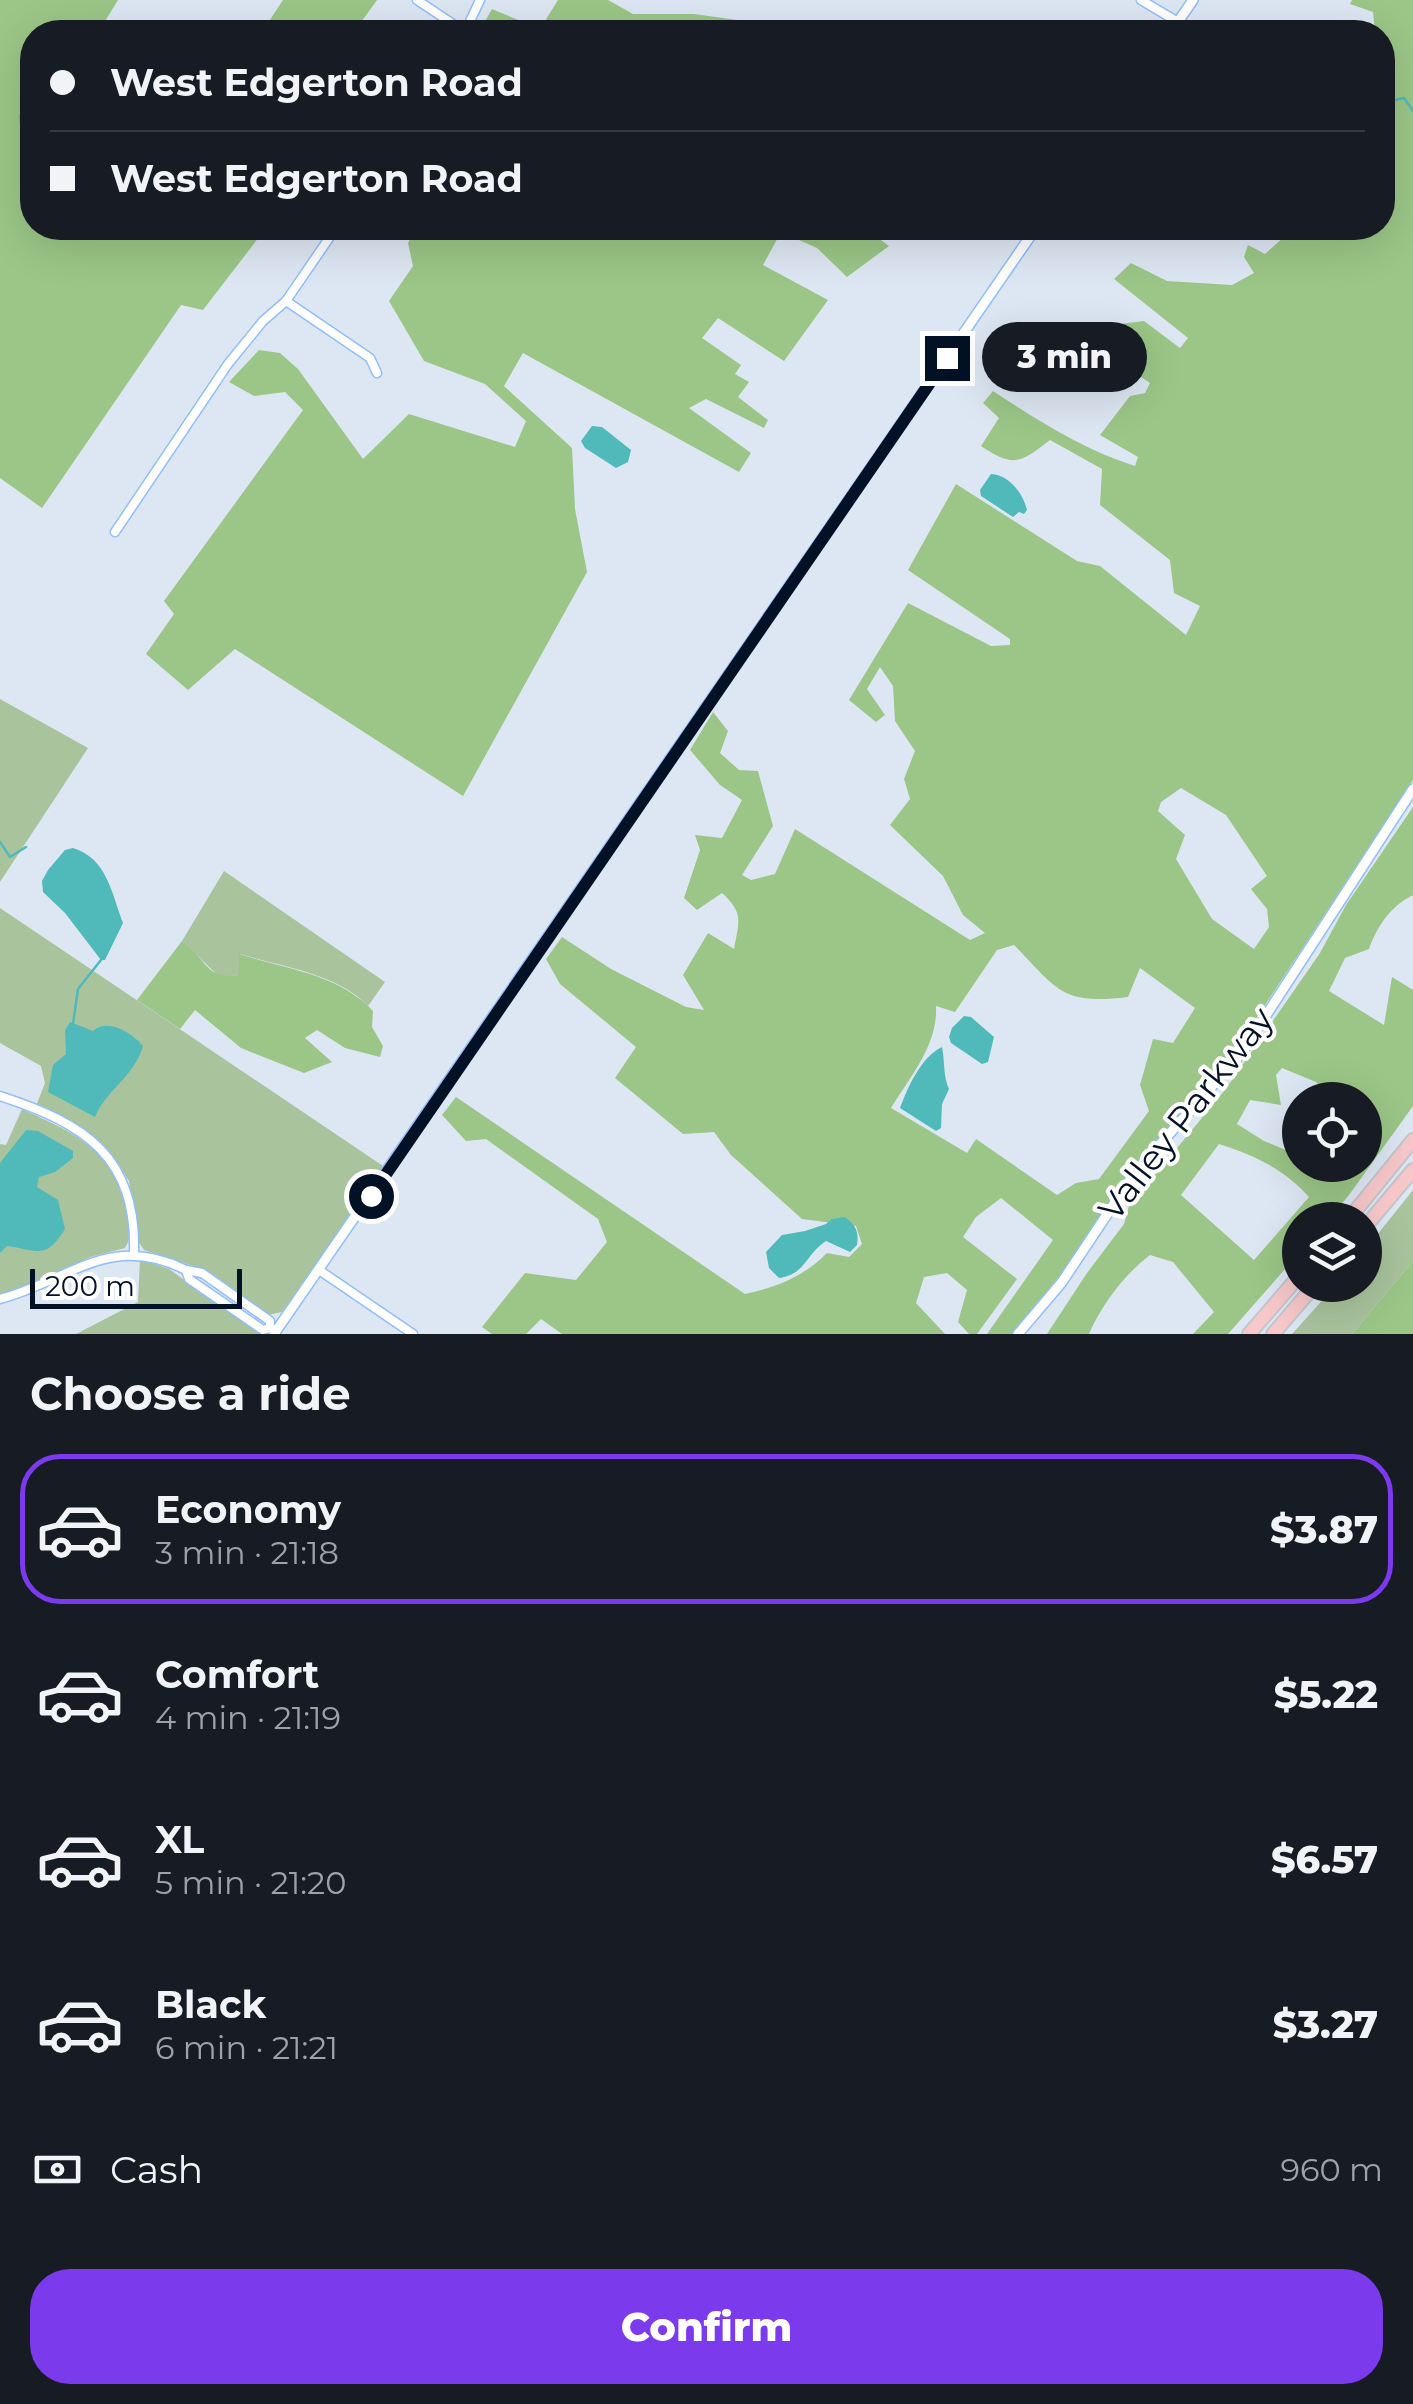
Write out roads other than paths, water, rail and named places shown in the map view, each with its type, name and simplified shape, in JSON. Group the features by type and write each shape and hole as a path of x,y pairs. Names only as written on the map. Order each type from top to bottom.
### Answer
{"highway":[{"path":"1363,1202 1413,1140"},
{"path":"1382,1206 1413,1170"},
{"path":"1249,1334 1282,1296"},
{"path":"1273,1334 1300,1302"}],"street":[{"path":"417,0 447,20"},
{"path":"1142,0 1175,20"},
{"path":"116,532 228,364 263,320 286,301 328,240"},
{"path":"273,1331 319,1270 1028,240"},
{"path":"286,301 370,358 376,373"},
{"name":"Valley Parkway","path":"1018,1334 1062,1282 1136,1171 1241,1054 1413,788"},
{"path":"0,1096 79,1132 107,1156 129,1194 134,1254"},
{"path":"0,1298 29,1290 104,1256 134,1254 202,1274 270,1321 273,1331"},
{"path":"319,1270 413,1334"}],"water":[{"path":"592,426 602,427 631,450 628,462 616,468 585,448 581,441"},
{"path":"991,474 1004,478 1019,491 1027,510 1024,514 1019,512 1013,517 981,496 980,490"},
{"path":"73,848 101,868 123,923 105,960 43,892 42,881 48,870 65,850"},
{"path":"964,1016 971,1017 994,1037 988,1062 982,1064 951,1043 952,1028"},
{"path":"70,1022 93,1031 105,1026 119,1028 143,1046 95,1117 48,1092 53,1065 66,1054 65,1030"},
{"path":"942,1047 949,1089 942,1104 941,1128 936,1131 900,1108 922,1065"},
{"path":"26,1130 38,1131 73,1151 73,1158 55,1172 39,1177 37,1187 58,1200 65,1229 46,1249 7,1246 0,1253 0,1163"},
{"path":"845,1217 858,1236 857,1245 850,1252 826,1241 788,1276 779,1278 769,1268 766,1252 782,1235"}],"waterway":[{"path":"1395,100 1404,98 1413,111"},
{"path":"0,842 10,857 26,847"},
{"path":"73,1024 78,989 101,960"}]}
